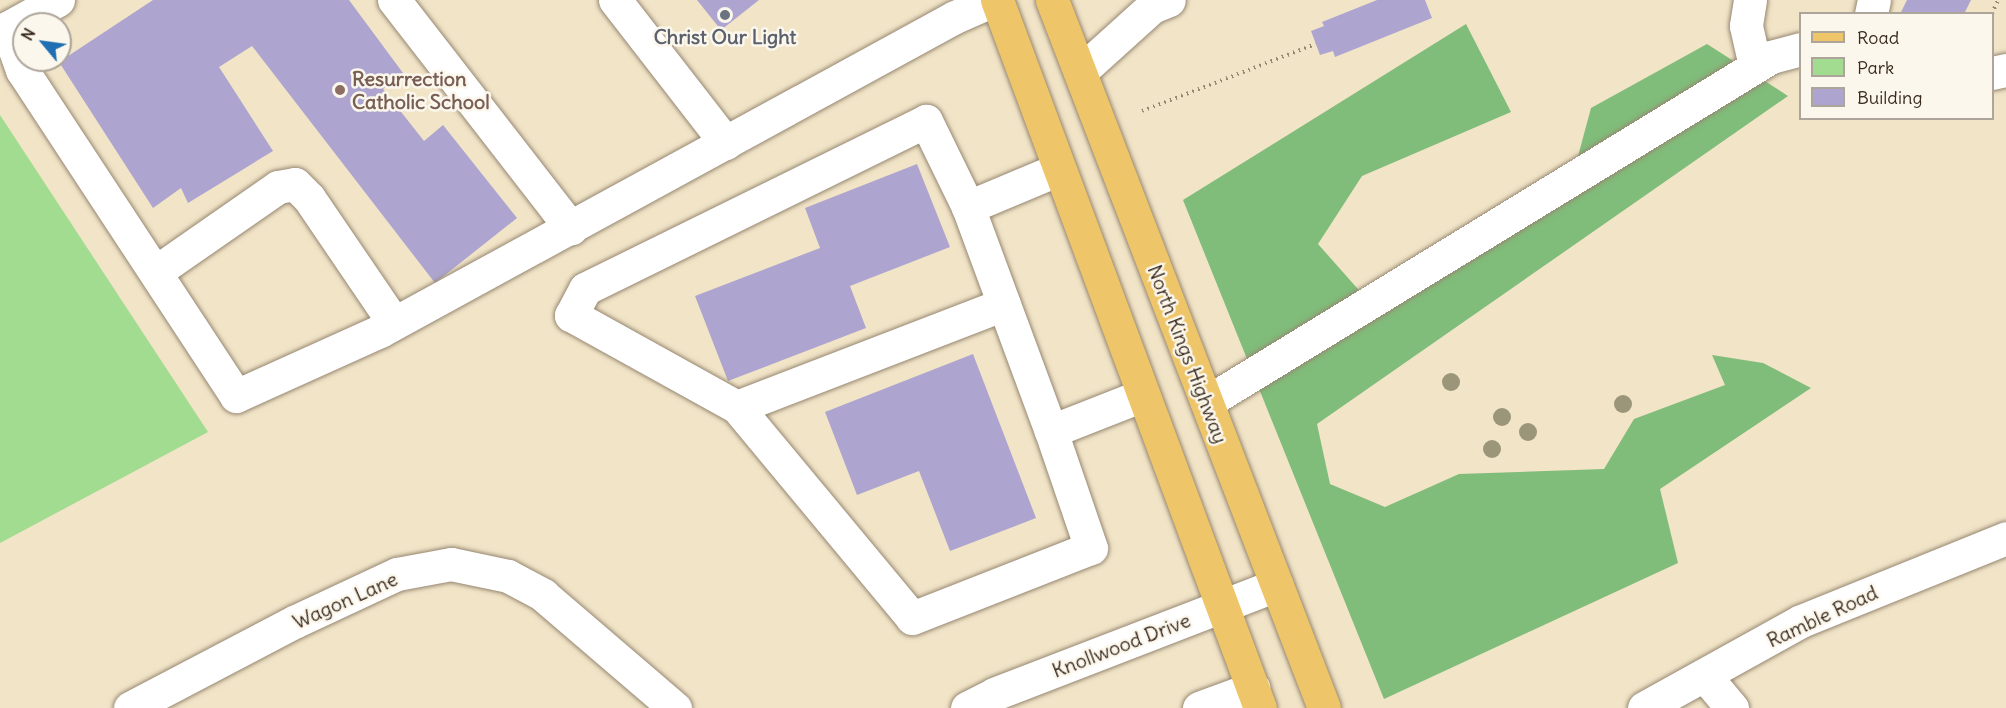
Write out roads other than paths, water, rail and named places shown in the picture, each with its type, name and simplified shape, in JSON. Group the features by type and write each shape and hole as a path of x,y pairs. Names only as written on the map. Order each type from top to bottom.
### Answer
{"main road":[{"path":"995,0 1256,698"},
{"name":"North Kings Highway","path":"1052,0 1323,708"}],"street":[{"path":"58,0 7,27 22,70 157,271 236,396 394,323 955,17 995,0"},
{"path":"394,0 571,228"},
{"path":"615,0 726,143"},
{"path":"1080,72 1152,7 1169,0"},
{"path":"1750,0 1746,26 1755,66"},
{"path":"1207,402 1755,66 1771,57 1799,49"},
{"path":"926,121 968,207 1051,431 1091,548 912,618 737,407 572,315 585,289 926,121"},
{"path":"968,207 1059,169"},
{"path":"157,271 278,187 295,184 309,198 394,323"},
{"path":"737,407 1004,304"},
{"path":"1051,431 1143,394"},
{"name":"Ramble Road","path":"1644,708 1801,621 2006,538"},
{"name":"Wagon Lane","path":"130,708 294,622 397,574 451,564 508,576 543,595 675,708"},
{"name":"Knollwood Drive","path":"967,708 994,694 1277,585"},
{"path":"1705,676 1732,708"},
{"path":"1199,708 1256,698"}],"place":[{"name":"Christ Our Light","path":"725,15"},
{"name":"Resurrection Catholic School","path":"340,90"}]}
